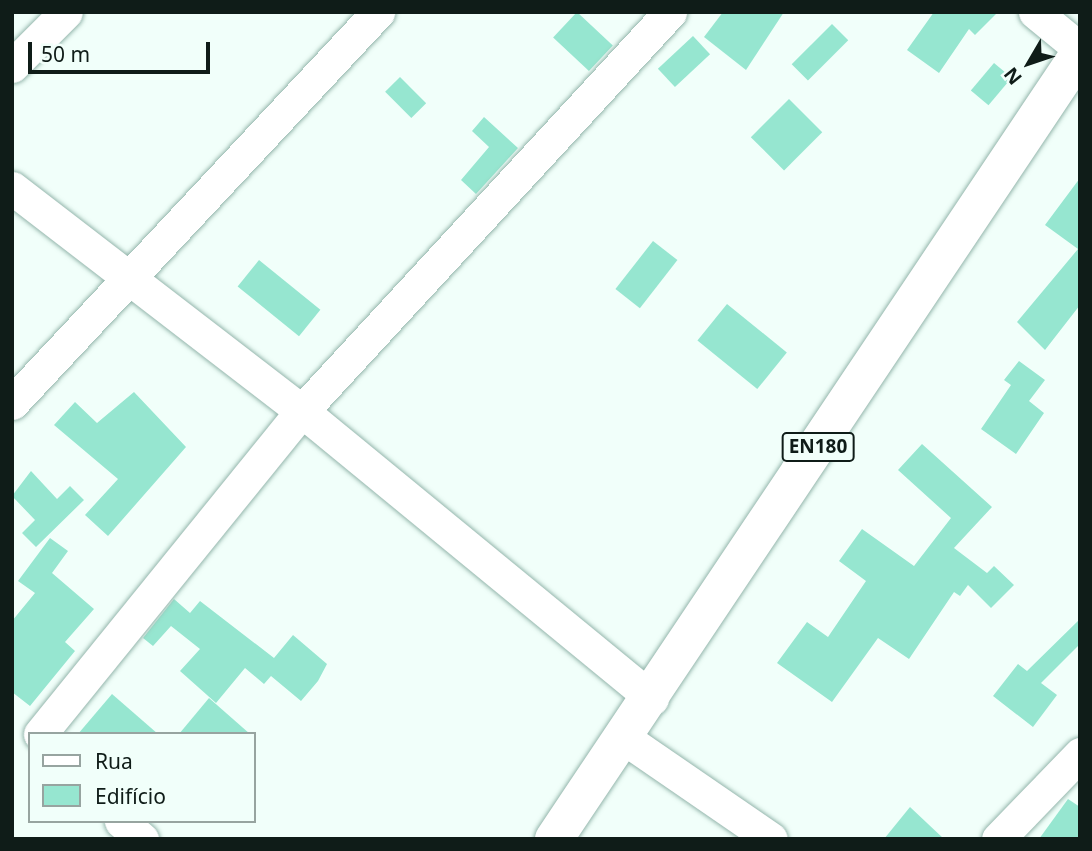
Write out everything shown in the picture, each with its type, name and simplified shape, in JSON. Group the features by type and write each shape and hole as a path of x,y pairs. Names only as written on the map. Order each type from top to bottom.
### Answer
{"main road":[{"name":"EN180","path":"554,839 652,698 1080,51"}],"street":[{"path":"12,66 66,12"},
{"path":"12,403 379,12"},
{"path":"42,732 302,411 670,12"},
{"path":"1035,12 1080,51"},
{"path":"12,188 302,411 652,698"},
{"path":"12,733 28,745"},
{"path":"624,737 771,839"},
{"path":"998,839 1080,754"},
{"path":"123,823 142,839"}],"building":[{"path":"577,12 613,45 589,71 553,38"},
{"path":"723,12 784,12 746,70 704,37"},
{"path":"934,12 998,12 975,35 969,29 939,73 907,50"},
{"path":"832,24 848,40 808,81 792,64"},
{"path":"693,36 710,54 675,87 658,69"},
{"path":"994,63 1012,78 988,105 971,91"},
{"path":"400,77 426,103 411,118 385,92"},
{"path":"789,99 822,132 784,170 751,137"},
{"path":"484,117 518,148 476,194 461,180 489,147 472,131"},
{"path":"1080,178 1080,305 1045,350 1017,322 1078,249 1045,225"},
{"path":"653,241 677,260 640,308 615,289"},
{"path":"259,260 320,310 299,336 238,286"},
{"path":"727,304 787,352 757,389 697,341"},
{"path":"1019,361 1045,380 1029,401 1044,413 1016,454 981,429 1011,385 1004,380"},
{"path":"134,392 186,447 108,536 85,515 118,479 54,425 75,402 97,423"},
{"path":"922,444 992,507 954,548 987,573 994,566 1014,585 991,608 968,585 960,596 954,592 909,659 878,638 832,702 777,663 807,622 828,637 866,581 839,561 862,529 914,566 951,518 898,470"},
{"path":"31,471 57,499 70,486 84,500 36,547 22,533 35,520 12,496"},
{"path":"50,538 68,551 52,573 94,609 65,642 75,651 30,706 12,692 12,621 35,593 18,581"},
{"path":"174,599 190,613 200,601 274,658 293,635 327,664 318,681 301,701 271,676 264,684 245,668 216,703 180,671 200,649 171,626 153,646 143,638"},
{"path":"1080,619 1080,644 1041,683 1057,695 1033,727 993,696 1018,664 1027,671"},
{"path":"112,694 156,732 80,732"},
{"path":"209,698 248,732 181,732"},
{"path":"1068,799 1080,807 1080,839 1039,839"},
{"path":"910,807 944,839 884,839"}]}
